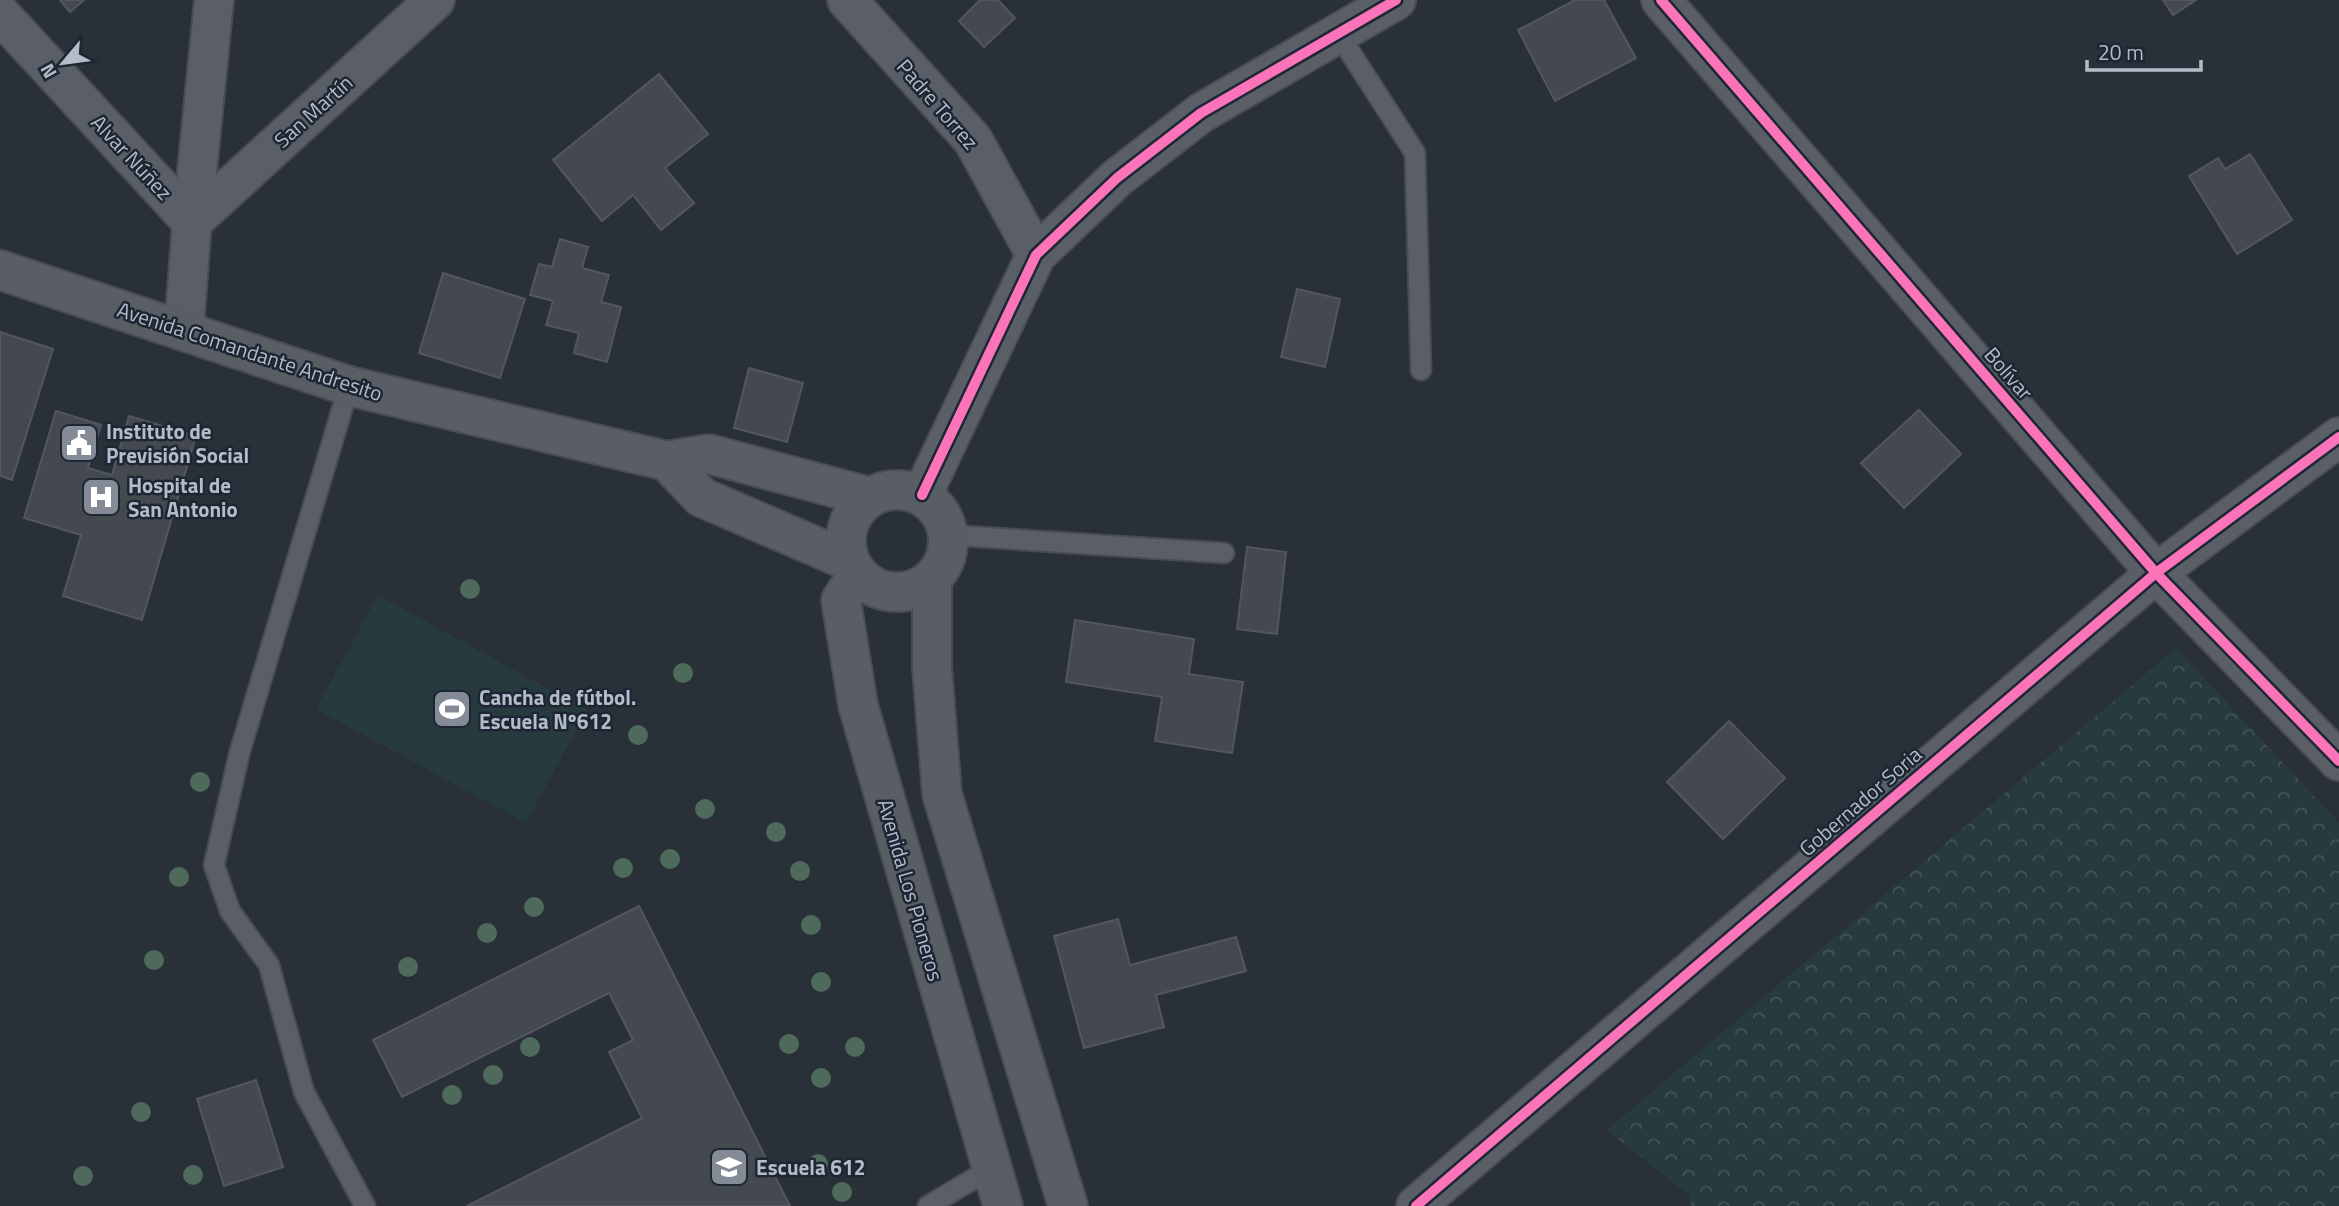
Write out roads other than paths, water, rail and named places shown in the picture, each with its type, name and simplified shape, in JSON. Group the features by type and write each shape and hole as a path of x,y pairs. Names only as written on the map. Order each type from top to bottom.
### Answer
{"main road":[{"name":"Avenida Comandante Andresito","path":"0,270 349,386 667,461 709,454 870,497"},
{"path":"667,461 701,497 853,568 885,591 902,593 918,588 932,579 942,566 948,535 944,519 935,506 922,495 895,489 870,497 858,506 848,525 845,547 853,568"},
{"name":"Avenida Los Pioneros","path":"853,568 841,600 858,705 1003,1206"},
{"path":"932,579 932,667 943,794 1068,1206"}],"street":[{"path":"184,329 191,222 214,0"},
{"name":"San Martín","path":"191,222 435,0"},
{"name":"Padre Torrez","path":"847,0 973,140 1035,255"},
{"path":"922,495 1035,255 1117,177 1201,113 1277,66 1339,35 1396,0"},
{"name":"Bolívar","path":"1661,0 2156,573 2339,761"},
{"name":"Alvar Núñez","path":"0,14 191,222"},
{"name":"Gobernador Soria","path":"1416,1206 2156,573 2339,437"}],"lane":[{"path":"1339,35 1415,153 1421,370"},
{"path":"349,386 240,751 214,865 230,911 269,965 304,1092 365,1206"},
{"path":"948,535 1224,553"},
{"path":"928,1206 992,1168"}],"place":[{"name":"Instituto de Previsión Social","path":"79,443"},
{"name":"Hospital de San Antonio","path":"101,497"},
{"name":"Cancha de fútbol. Escuela Nº612","path":"452,709"},
{"name":"Escuela 612","path":"729,1167"}]}
